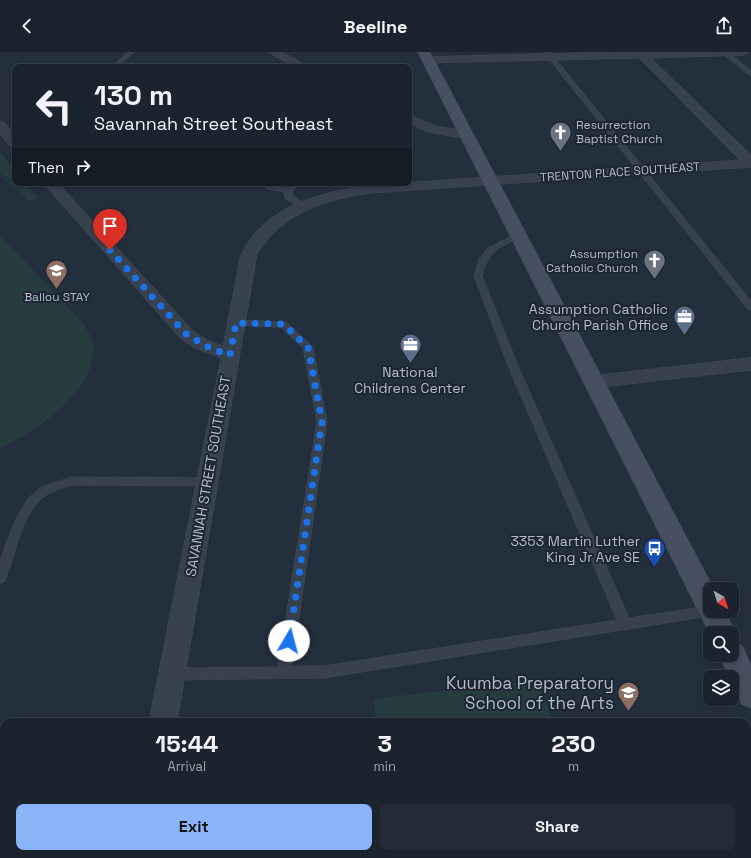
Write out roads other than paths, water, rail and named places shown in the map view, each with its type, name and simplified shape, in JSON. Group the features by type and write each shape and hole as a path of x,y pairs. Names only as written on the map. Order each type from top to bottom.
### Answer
{"main road":[{"path":"426,56 703,594"},
{"path":"736,662 751,695"}],"street":[{"path":"273,52 298,64"},
{"path":"426,56 744,52"},
{"path":"640,53 751,163"},
{"path":"412,121 438,131 467,135"},
{"path":"0,126 12,140"},
{"name":"TRENTON PLACE SOUTHEAST","path":"490,181 751,163"},
{"name":"SAVANNAH STREET SOUTHEAST","path":"412,184 490,181"},
{"path":"53,186 187,335 206,347 230,355"},
{"name":"SAVANNAH STREET SOUTHEAST","path":"164,718 249,254 254,243 271,225 303,206 355,191 395,186"},
{"path":"593,382 751,364"}],"lane":[{"path":"118,64 131,52"},
{"path":"724,52 751,74"},
{"path":"549,55 751,307"},
{"path":"270,186 288,190"},
{"path":"293,186 288,190 288,196 303,206"},
{"path":"518,235 488,250 480,263 478,276 514,368 625,624"},
{"path":"236,323 283,324 308,347 322,422 284,672"},
{"path":"0,578 26,508 38,495 56,485 72,481 207,482"},
{"path":"172,674 324,672 703,612"}],"place":[{"name":"Resurrection Baptist Church","path":"560,152"},
{"name":"Assumption Catholic Church","path":"654,280"},
{"name":"Ballou STAY","path":"57,290"},
{"name":"Assumption Catholic Church Parish Office","path":"684,336"},
{"name":"National Childrens Center","path":"410,364"},
{"name":"3353 Martin Luther King Jr Ave SE","path":"655,568"},
{"name":"Kuumba Preparatory School of the Arts","path":"629,712"}]}
